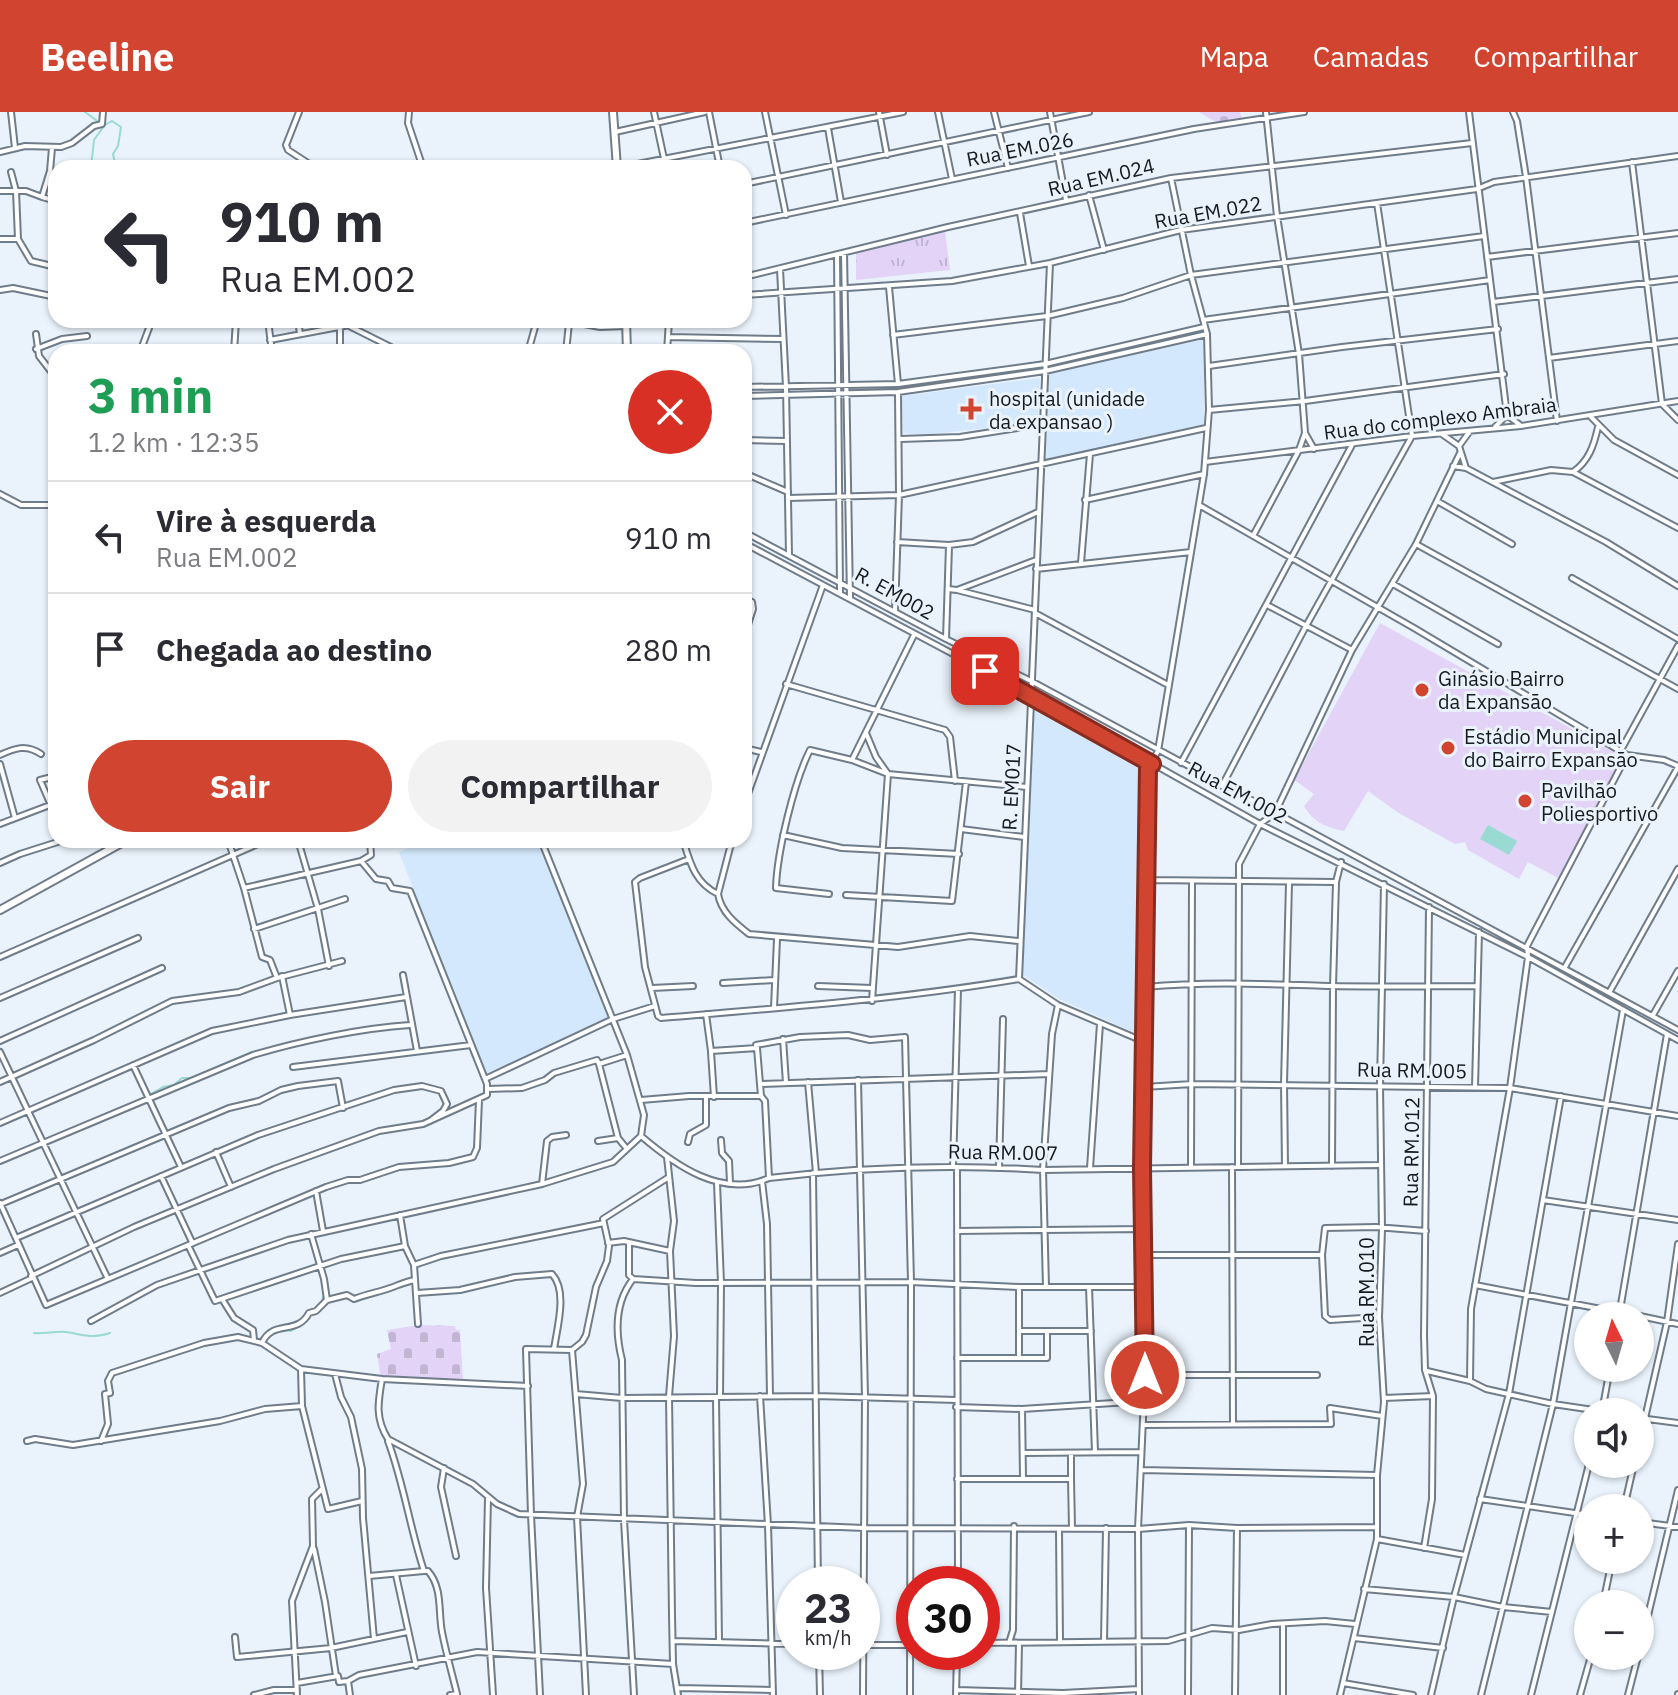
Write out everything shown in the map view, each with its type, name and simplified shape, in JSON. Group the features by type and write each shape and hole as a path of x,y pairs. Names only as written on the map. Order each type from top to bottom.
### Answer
{"main road":[{"path":"613,112 617,160"},
{"path":"0,910 112,848"}],"street":[{"path":"11,112 15,148"},
{"path":"0,152 15,148 52,148 72,143 94,126 102,124 103,112"},
{"path":"299,112 286,145 288,150 303,160"},
{"path":"409,112 408,123 420,160"},
{"path":"654,112 664,160 903,112"},
{"path":"615,132 707,112 719,160"},
{"path":"765,112 786,215"},
{"path":"938,112 952,179"},
{"path":"994,112 1008,168"},
{"path":"1050,112 1066,201"},
{"path":"752,182 1089,112"},
{"name":"Rua EM.026","path":"752,221 1194,129 1266,115 1304,112"},
{"path":"1469,112 1507,415 1521,426"},
{"path":"1513,112 1526,177 1557,421"},
{"path":"879,115 887,155"},
{"path":"1253,536 1305,433 1305,401 1277,216 1266,115"},
{"path":"828,128 841,202"},
{"name":"Rua EM.024","path":"752,275 948,227 1171,178 1472,143"},
{"path":"51,160 52,148"},
{"name":"Rua EM.022","path":"752,295 952,281 1050,263 1181,230 1477,189 1494,182 1678,156"},
{"path":"1632,162 1662,404 1678,420"},
{"path":"11,172 16,191 18,239 31,261 48,265"},
{"path":"42,197 48,178"},
{"path":"957,1670 956,1692 1139,1692 1138,1529 1146,1287 1142,1168 1150,766 1158,751 1199,505 1209,410 1207,334 1171,178"},
{"path":"0,191 16,191 48,199"},
{"path":"1089,195 1104,250"},
{"path":"1222,786 1306,626 1412,436 1377,203"},
{"path":"1020,213 1029,266"},
{"path":"1487,257 1678,233"},
{"path":"893,335 1047,316 1123,298 1191,275 1484,236"},
{"path":"0,239 18,239"},
{"path":"844,253 850,599"},
{"path":"837,255 840,593"},
{"name":"R. EM017","path":"1019,979 1050,263"},
{"path":"780,268 789,555"},
{"path":"1493,302 1678,279"},
{"path":"1203,320 1490,280"},
{"path":"889,287 900,439 895,612"},
{"path":"0,290 13,288 48,295"},
{"path":"752,387 898,384 1045,364 1205,327"},
{"path":"269,328 271,344"},
{"path":"299,328 300,334"},
{"path":"270,340 340,328 340,344"},
{"path":"353,328 385,344"},
{"path":"668,344 669,328"},
{"path":"1209,366 1498,329"},
{"path":"36,334 36,349 48,368"},
{"path":"752,396 898,392 1045,371 1207,334"},
{"path":"49,344 87,336"},
{"path":"668,337 783,339"},
{"path":"1549,358 1678,341"},
{"path":"36,349 48,344"},
{"path":"1209,410 1305,401 1504,374"},
{"name":"Rua do complexo Ambraia","path":"1205,462 1412,436 1521,426 1678,401"},
{"path":"1495,427 1507,415"},
{"path":"1590,416 1614,440 1678,475"},
{"path":"900,439 960,437 1043,424"},
{"path":"1573,472 1584,463 1594,445 1598,425"},
{"path":"752,477 788,495 899,495 1207,427"},
{"path":"1233,1424 1239,864 1260,824 1275,813 1352,650 1416,544 1470,431"},
{"path":"1305,433 1314,449"},
{"path":"1441,433 1460,450 1466,468"},
{"path":"752,440 787,441"},
{"path":"1181,763 1352,445"},
{"path":"1081,564 1090,454"},
{"path":"1453,466 1466,468 1606,542 1678,586"},
{"path":"1493,482 1551,470 1573,472 1678,528"},
{"path":"1085,500 1204,474"},
{"path":"0,494 21,505 48,505"},
{"path":"1437,501 1512,544"},
{"path":"1199,505 1627,755 1664,760 1678,766 1565,967"},
{"path":"897,542 949,545 973,542 1038,512"},
{"name":"R. EM002","path":"752,536 1033,682 1158,751"},
{"path":"1416,544 1678,689"},
{"path":"946,639 949,545"},
{"name":"Rua EM.002","path":"752,547 1032,696 1150,766 1528,957 1678,1040"},
{"path":"1036,569 1191,552"},
{"path":"957,590 1036,560"},
{"path":"1572,578 1678,639"},
{"path":"752,780 824,584"},
{"path":"1393,584 1498,644"},
{"path":"948,589 1035,612 1168,685"},
{"path":"1267,605 1352,650"},
{"path":"852,760 914,635"},
{"path":"1621,750 1678,646"},
{"path":"786,684 945,730 950,737 955,781"},
{"path":"866,733 876,757 888,774 872,1001"},
{"path":"0,755 21,747 34,749 41,754"},
{"path":"752,750 761,752"},
{"path":"829,894 776,888 776,868 783,835 810,750 852,760 888,774 1027,787"},
{"name":"Rua EM.002","path":"1158,751 1527,946 1678,1030"},
{"path":"1470,1381 1471,1309 1510,1088 1527,946 1627,755"},
{"path":"0,764 15,818"},
{"path":"48,778 40,780 48,797"},
{"path":"846,895 952,901 966,782"},
{"path":"0,824 48,805"},
{"path":"961,829 1024,837"},
{"path":"783,835 842,848 959,854"},
{"path":"0,863 48,845"},
{"path":"231,848 262,957 270,960 279,977 290,1015"},
{"path":"0,957 248,848"},
{"path":"300,848 318,909 329,966"},
{"path":"244,888 361,861 371,855 371,848"},
{"path":"91,1321 157,1285 202,1272 255,1251 323,1231 542,1184 613,1162 641,1136 644,1115 627,1055 544,848"},
{"path":"686,848 698,879 718,894"},
{"path":"730,848 718,894 719,904 734,923 749,934 876,945 913,945 970,936 1019,941"},
{"path":"689,859 635,882 643,956 655,1006 661,1018 872,1001 1019,979 1058,1005 1145,1042"},
{"path":"0,1293 92,1247 231,1187 379,1131 430,1121 487,1095 485,1079 410,891 392,888 388,881 376,879 361,861"},
{"path":"1332,1166 1336,882 1341,862"},
{"path":"1610,991 1678,869"},
{"path":"1146,880 1336,882"},
{"path":"1191,1166 1192,881"},
{"path":"1285,1166 1289,883"},
{"name":"Rua RM.010","path":"1340,1695 1377,1539 1377,1475 1383,1398 1379,1317 1384,884"},
{"path":"254,929 345,899"},
{"name":"Rua RM.012","path":"1424,1548 1432,1499 1433,1396 1425,1370 1429,907"},
{"path":"1475,1087 1479,932"},
{"path":"0,998 138,938"},
{"path":"774,1008 777,938"},
{"path":"0,1082 172,1001 239,992 279,977 342,961"},
{"path":"0,1041 162,968"},
{"path":"1653,1015 1677,974"},
{"path":"403,975 417,1051"},
{"path":"723,983 774,980"},
{"path":"1145,987 1191,983 1476,986"},
{"path":"652,988 693,986"},
{"path":"818,986 872,988"},
{"path":"958,989 959,1038 955,1077 958,1566"},
{"path":"0,1123 212,1031 406,997"},
{"path":"1046,1287 1043,1170 1052,1034 1058,1005"},
{"path":"485,1079 613,1019 655,1006"},
{"path":"1481,1695 1553,1404 1623,1010"},
{"path":"706,1014 714,1097"},
{"path":"999,1167 1003,1019"},
{"path":"1090,1168 1100,1024"},
{"path":"0,1161 253,1055 385,1026 410,1025"},
{"path":"1622,1302 1667,1034"},
{"path":"769,1178 765,1101 761,1096 756,1045 783,1039 848,1035 870,1040 905,1037 911,1282 912,1566"},
{"path":"783,1039 786,1083"},
{"path":"293,1067 471,1045"},
{"path":"711,1051 757,1048"},
{"path":"0,1052 107,1277"},
{"path":"599,1064 627,1055"},
{"path":"488,1089 522,1088 545,1080 554,1073 597,1060 618,1138 627,1149"},
{"path":"133,1065 182,1167"},
{"path":"760,1084 1049,1074"},
{"path":"858,1080 865,1397 863,1566"},
{"path":"343,1108 338,1081 281,1090 259,1101 229,1108 166,1133 0,1204 46,1305 316,1191 399,1167 449,1163 473,1157 477,1148 479,1100"},
{"path":"808,1082 814,1173 818,1566"},
{"name":"Rua RM.005","path":"1144,1087 1284,1084 1510,1088 1678,1116"},
{"path":"16,1238 258,1135 394,1090 431,1087 441,1091 447,1104 430,1121"},
{"path":"641,1100 761,1096"},
{"path":"1431,1695 1509,1394 1561,1096"},
{"path":"688,1142 690,1134 706,1125 706,1097"},
{"path":"542,1184 547,1141 566,1135"},
{"name":"Rua RM.007","path":"641,1136 667,1157 717,1183 762,1181 862,1168 999,1167 1043,1170 1380,1165"},
{"path":"598,1141 618,1138"},
{"path":"721,1140 722,1153 729,1161 730,1183"},
{"path":"216,1152 231,1187"},
{"path":"667,1157 674,1221 670,1251 674,1336 669,1396 673,1664 678,1695"},
{"path":"161,1176 178,1209 215,1301 320,1266 405,1246"},
{"path":"540,1695 526,1349 572,1350 582,1342 596,1287 607,1261 608,1243 603,1219 669,1177"},
{"path":"762,1181 767,1224 770,1396"},
{"path":"717,1183 721,1283 719,1642"},
{"path":"316,1191 323,1231"},
{"path":"1543,1200 1678,1220"},
{"path":"400,1215 405,1246 414,1265 418,1324"},
{"path":"414,1265 429,1259 604,1223"},
{"path":"1379,1317 1330,1320 1325,1316 1322,1255 1325,1228 1376,1227 1426,1231"},
{"path":"957,1231 1145,1229"},
{"path":"311,1234 327,1300"},
{"path":"608,1243 629,1242 670,1251"},
{"path":"629,1242 629,1275 633,1279 721,1283 911,1282 1019,1287 1146,1287"},
{"path":"1648,1398 1667,1322 1678,1244"},
{"path":"0,1253 18,1245"},
{"path":"1145,1255 1322,1255"},
{"path":"417,1293 460,1290 515,1277 552,1274 558,1283 559,1308 554,1349"},
{"path":"633,1279 622,1295 617,1340 622,1360 624,1520 634,1695"},
{"path":"262,1343 271,1332 305,1322 309,1313 316,1311 327,1300 347,1295 354,1299 415,1280"},
{"path":"1475,1285 1573,1304"},
{"path":"1019,1287 1019,1358"},
{"path":"1089,1287 1095,1452"},
{"path":"222,1299 234,1318 253,1330 254,1340"},
{"path":"1654,1319 1678,1324"},
{"path":"1019,1331 1091,1331"},
{"path":"956,1358 1047,1358 1047,1331"},
{"path":"101,1441 108,1424 105,1394 110,1393 108,1381 112,1373 224,1338 238,1337 262,1343 301,1369 382,1379 528,1386"},
{"path":"572,1350 583,1484 577,1517 586,1695"},
{"path":"301,1369 302,1406 328,1509 362,1501"},
{"path":"1425,1370 1470,1381 1486,1389 1574,1407"},
{"path":"335,1374 351,1417 361,1458 374,1639"},
{"path":"1145,1375 1317,1375"},
{"path":"382,1379 377,1414 379,1426 388,1439 400,1474 424,1571"},
{"path":"576,1394 622,1398 816,1396 957,1400"},
{"path":"678,1688 773,1693 760,1396"},
{"path":"1383,1398 1433,1396"},
{"path":"956,1407 1022,1409 1144,1401"},
{"path":"27,1441 35,1439 73,1445 220,1421 265,1409 302,1406"},
{"path":"1143,1425 1331,1424 1330,1408 1382,1416"},
{"path":"1022,1409 1023,1480"},
{"path":"1654,1420 1678,1423"},
{"path":"388,1439 473,1484 511,1512 531,1515 864,1528 1377,1527"},
{"path":"1023,1453 1141,1452"},
{"path":"1071,1453 1072,1528"},
{"path":"444,1468 441,1487 456,1556"},
{"path":"1141,1470 1377,1475"},
{"path":"957,1479 1071,1479"},
{"path":"322,1489 312,1499 310,1507 313,1546 339,1682 364,1673 416,1666 477,1652 673,1664"},
{"path":"1654,1590 1678,1490"},
{"path":"488,1498 486,1588 493,1695"},
{"path":"1480,1499 1574,1514"},
{"path":"1654,1523 1678,1527"},
{"path":"1188,1695 1189,1525"},
{"path":"1009,1643 1013,1630 1014,1526"},
{"path":"1531,1695 1574,1526"},
{"path":"1059,1528 1060,1642"},
{"path":"1104,1641 1106,1528"},
{"path":"1235,1695 1237,1528"},
{"path":"1377,1539 1465,1555"},
{"path":"297,1689 292,1601 313,1546"},
{"path":"369,1576 428,1571 434,1578 441,1628 457,1694 450,1695"},
{"path":"396,1575 416,1666"},
{"path":"1364,1589 1454,1597 1503,1607 1552,1612"},
{"path":"1000,1643 1168,1641 1212,1628 1235,1630 1325,1621 1355,1624"},
{"path":"1283,1624 1283,1695"},
{"path":"235,1637 237,1657 331,1648 407,1632"},
{"path":"1353,1637 1443,1648"},
{"path":"673,1641 776,1643"},
{"path":"1018,1692 1019,1643"},
{"path":"819,1670 820,1695"},
{"path":"862,1670 863,1695"},
{"path":"910,1695 912,1670"},
{"path":"1580,1695 1587,1670"},
{"path":"1628,1695 1634,1670"},
{"path":"254,1695 297,1689 336,1676"},
{"path":"348,1681 350,1695"},
{"path":"1343,1683 1413,1695"}],"shaded area":[{"path":"1204,339 1204,424 1046,460 1048,373"},
{"name":"hospital (unidade da expansao )","path":"1040,378 1038,422 925,435 903,433 902,396"},
{"path":"1033,707 1144,766 1142,1036 1059,999 1023,975"},
{"path":"1488,825 1517,841 1509,855 1480,839"},
{"path":"408,848 541,848 608,1019 485,1074 399,852"}],"green space":[{"path":"1199,112 1240,112 1242,119 1216,122"},
{"path":"945,231 950,270 856,280 856,253"},
{"name":"Ginásio Bairro da Expansão","path":"1380,623 1623,757 1558,878 1528,862 1519,879 1468,850 1465,842 1455,844 1397,812 1368,791 1344,831 1321,823 1308,812 1304,806 1314,794 1294,780"},
{"path":"419,1325 455,1326 456,1330 460,1330 463,1380 381,1379 377,1354 391,1349 387,1330"}],"waterway":[{"path":"85,112 104,126 94,140 92,160"},
{"path":"105,125 112,121 121,127 118,146 113,154 114,160"},
{"path":"379,1026 410,1024 406,1002 401,1000"},
{"path":"358,1006 375,1003"},
{"path":"239,1028 250,1025"},
{"path":"410,1027 414,1047"},
{"path":"149,1095 174,1085 182,1078 191,1078 261,1051"},
{"path":"321,1304 323,1297"},
{"path":"282,1330 291,1331 307,1319"},
{"path":"34,1333 66,1332 93,1336 110,1333"}],"place":[{"name":"hospital (unidade da expansao )","path":"971,409"},
{"name":"Ginásio Bairro da Expansão","path":"1422,690"},
{"name":"Estádio Municipal do Bairro Expansão","path":"1448,748"},
{"name":"Pavilhão Poliesportivo","path":"1525,801"}],"route":[{"path":"985,671 1152,764 1148,768 1142,1168 1145,1375"}]}
